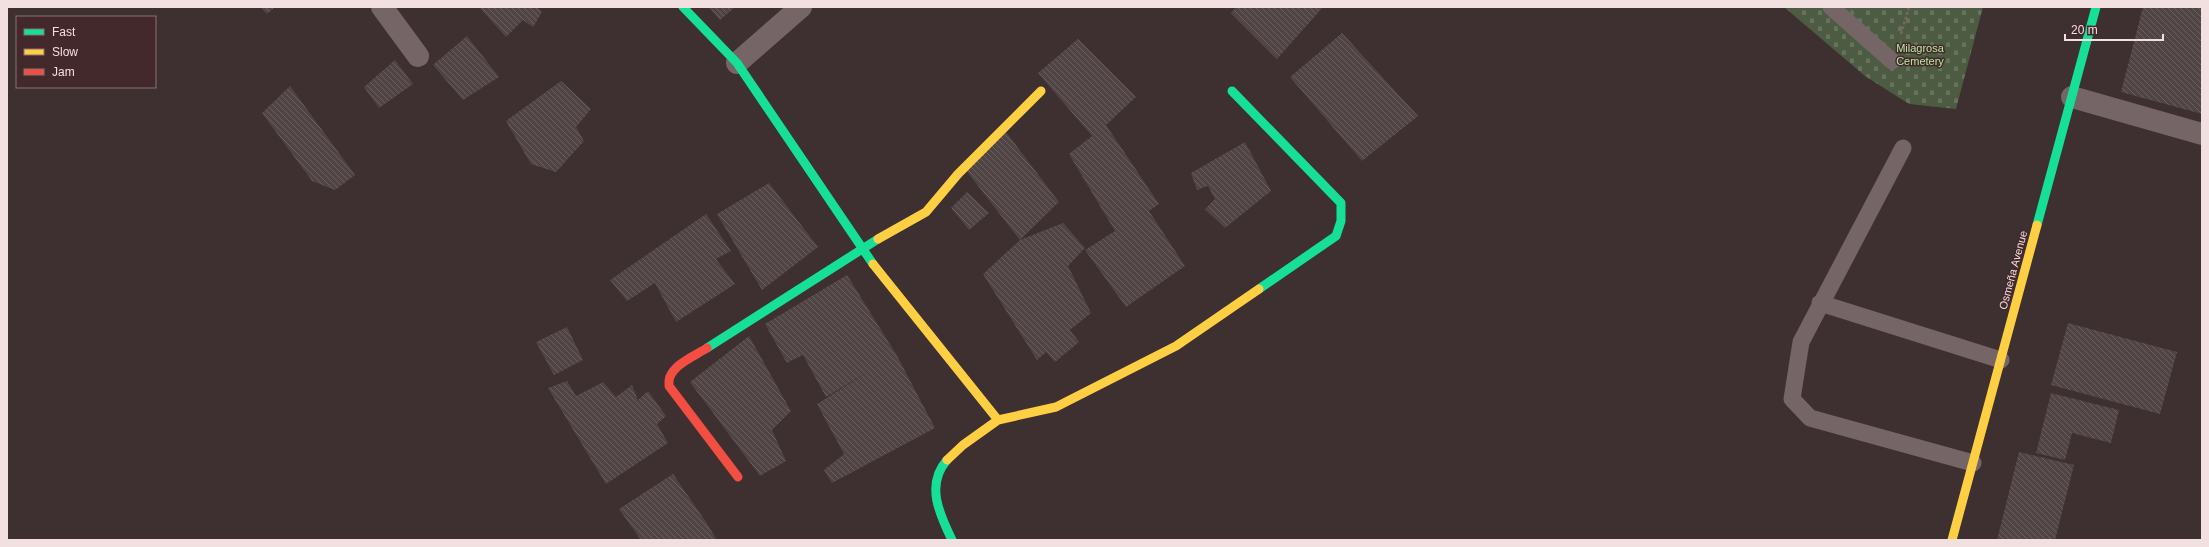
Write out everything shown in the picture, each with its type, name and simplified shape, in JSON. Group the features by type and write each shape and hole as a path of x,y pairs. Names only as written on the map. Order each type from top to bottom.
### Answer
{"street":[{"path":"382,7 418,56"},
{"path":"683,7 737,63 860,248 998,420"},
{"path":"737,63 801,7"},
{"name":"Osmeña Avenue","path":"1952,540 2096,7"},
{"path":"738,477 669,386 668,379 673,370 860,248 926,212 958,174 1041,91"},
{"path":"952,540 936,504 935,477 948,457 998,420 1056,407 1176,346 1336,236 1341,221 1341,203 1232,91"},
{"path":"2072,97 2202,134"}],"lane":[{"path":"1831,7 1892,61"},
{"path":"1903,148 1820,303 1801,342 1792,399 1810,418 1973,463"},
{"path":"1820,303 2001,360"}],"green space":[{"name":"Milagrosa Cemetery","path":"1784,7 1983,7 1956,109 1909,104 1865,76"}],"building":[{"path":"260,7 275,7 267,14"},
{"path":"479,7 537,7 542,12 533,27 523,20 506,37"},
{"path":"709,7 735,7 720,20"},
{"path":"1236,7 1323,7 1277,59 1231,13"},
{"path":"2143,7 2202,7 2202,114 2121,92"},
{"path":"1342,33 1418,116 1362,161 1290,77"},
{"path":"467,36 499,77 463,100 433,65"},
{"path":"1078,39 1136,97 1106,125 1159,204 1149,211 1185,266 1126,307 1085,250 1115,231 1069,154 1092,136 1038,73"},
{"path":"395,60 413,84 379,108 364,87"},
{"path":"561,81 591,109 576,127 584,141 556,172 531,164 506,121"},
{"path":"290,86 355,175 335,190 312,181 262,113"},
{"path":"1006,132 1059,202 1020,240 965,169"},
{"path":"1245,142 1271,191 1225,228 1205,209 1215,199 1208,186 1197,190 1191,173"},
{"path":"769,183 818,247 762,290 717,214"},
{"path":"967,192 989,213 969,230 951,208"},
{"path":"706,214 731,251 716,259 735,284 676,322 655,283 627,301 610,280"},
{"path":"1063,223 1085,248 1068,266 1091,313 1070,330 1079,342 1055,362 1046,352 1037,360 983,274 1020,240"},
{"path":"847,275 896,354 935,428 832,483 824,470 844,454 817,404 871,370 826,397 803,355 787,363 765,324"},
{"path":"2068,323 2177,352 2160,414 2051,385"},
{"path":"567,327 583,360 554,375 536,342"},
{"path":"749,336 791,411 772,430 786,461 760,476 690,382"},
{"path":"567,381 576,396 603,382 616,397 632,385 638,400 648,391 666,416 657,424 668,443 606,484 548,388"},
{"path":"2051,393 2119,410 2111,443 2072,433 2065,460 2036,453"},
{"path":"2019,452 2074,465 2055,540 1997,540"},
{"path":"673,474 717,540 641,540 619,509"}],"traffic: fast":[{"path":"683,7 737,63 873,264"},
{"path":"2037,225 2096,7"},
{"path":"1232,91 1341,203 1341,221 1336,236 1259,289"},
{"path":"707,348 878,239"},
{"path":"947,460 940,470 936,490 939,510 952,540"}],"traffic: slow":[{"path":"878,239 926,212 958,174 1041,91"},
{"path":"1952,540 2037,225"},
{"path":"873,264 998,420 963,445 947,460"},
{"path":"998,420 1056,407 1176,346 1259,289"}],"traffic: jam":[{"path":"707,348 676,368 669,379 669,386 738,477"}]}
